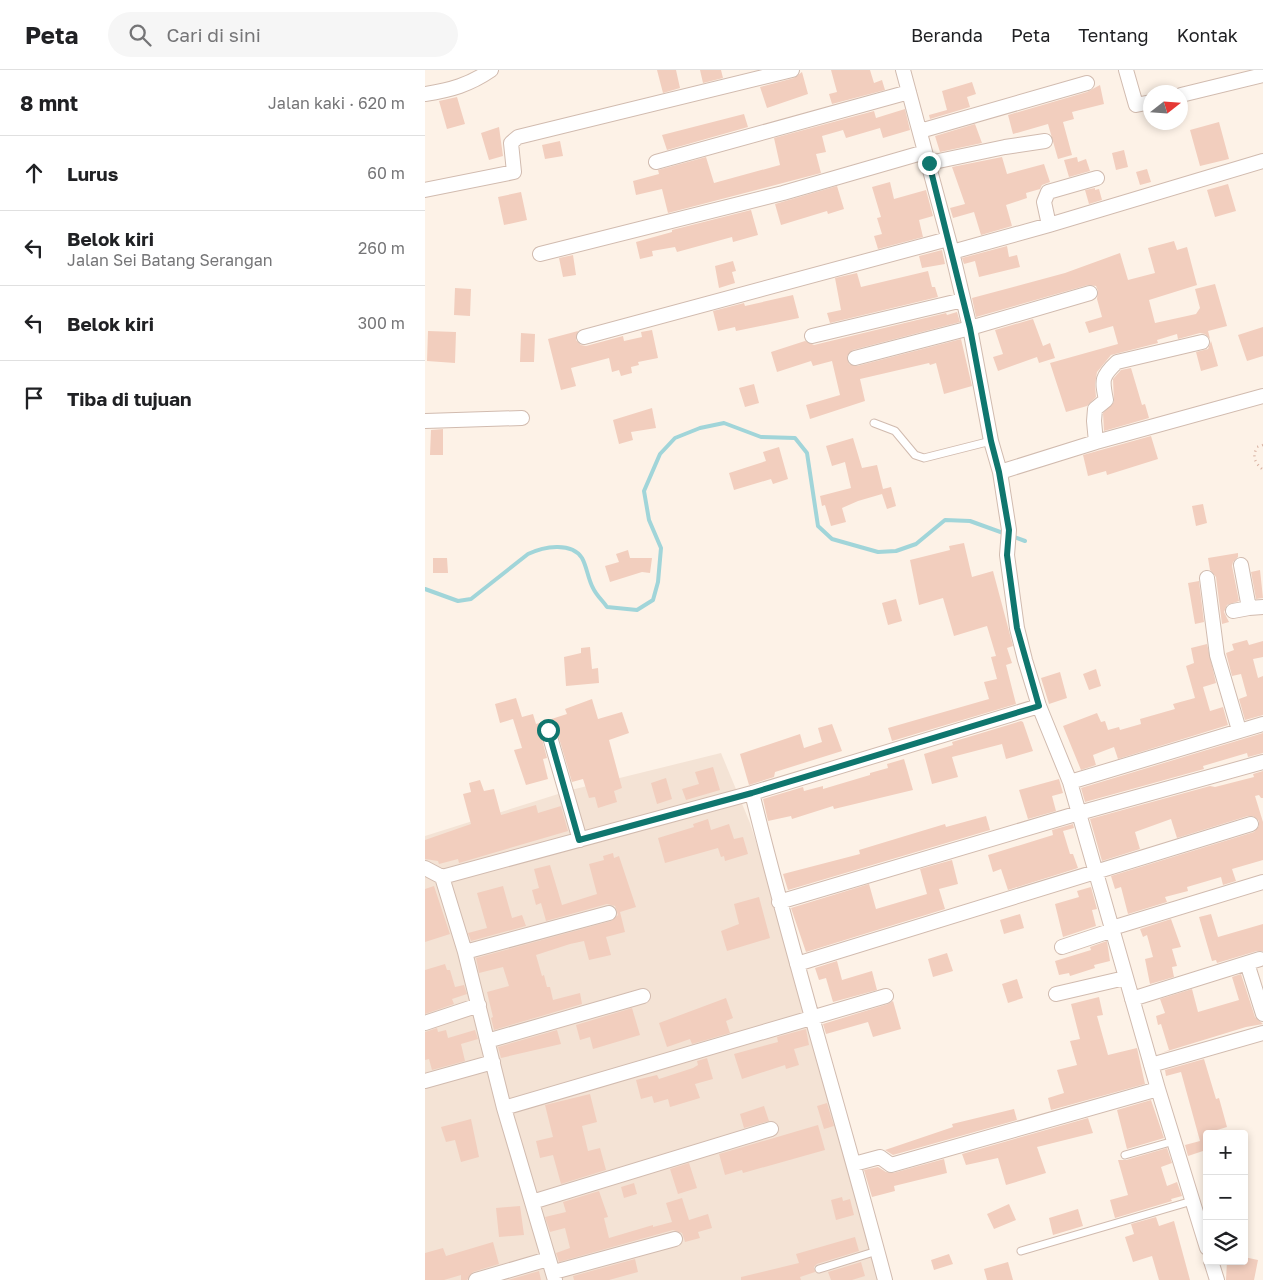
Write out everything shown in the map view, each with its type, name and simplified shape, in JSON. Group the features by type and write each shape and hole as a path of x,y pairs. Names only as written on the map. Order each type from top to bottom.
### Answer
{"street":[{"path":"425,94 457,89 472,83 491,70"},
{"path":"425,190 515,172 511,143 518,137 792,70"},
{"path":"903,70 950,245 970,328 1009,530 1007,555 1017,628 1039,706 1070,782 1125,978 1203,1235"},
{"path":"1126,70 1136,105 1143,104"},
{"path":"1188,92 1263,75"},
{"path":"920,131 1087,83"},
{"path":"656,162 909,92"},
{"path":"540,254 927,158 1045,142"},
{"path":"584,336 950,245 1049,225 1263,161"},
{"path":"1049,225 1044,202 1048,192 1097,178"},
{"path":"855,358 970,328 1090,293"},
{"path":"812,336 963,300"},
{"path":"1096,442 1095,409 1106,400 1102,380 1106,372 1117,362 1203,342"},
{"path":"999,472 1096,442 1263,396"},
{"path":"425,420 522,418"},
{"path":"1241,565 1249,608"},
{"path":"1207,578 1217,655 1239,730"},
{"path":"1233,611 1263,607"},
{"path":"425,868 442,877 752,793 1039,706"},
{"path":"1070,782 1263,724"},
{"path":"548,730 579,840"},
{"path":"779,902 1079,813 1263,762"},
{"path":"752,793 779,902 854,1164 884,1280"},
{"path":"797,964 1251,824"},
{"path":"442,877 465,952 504,1108 555,1276 675,1239"},
{"path":"1062,947 1112,929 1263,882"},
{"path":"465,952 609,913"},
{"path":"1132,1000 1254,961 1263,1014"},
{"path":"1055,994 1125,978"},
{"path":"487,1041 643,996"},
{"path":"504,1108 886,996"},
{"path":"425,1023 479,1005"},
{"path":"1151,1065 1263,1033"},
{"path":"425,1081 493,1062"},
{"path":"854,1164 880,1157 891,1165 1158,1089"},
{"path":"532,1202 771,1129"},
{"path":"476,1280 548,1258"},
{"path":"1212,1265 1217,1280"}],"lane":[{"path":"874,423 895,430 915,455 923,458 991,441"},
{"path":"1125,1155 1175,1140"},
{"path":"1021,1251 1192,1201"},
{"path":"819,1269 877,1251"}],"path":[{"path":"1263,445 1257,447 1254,455 1257,465 1263,470"}],"shaded area":[{"path":"721,753 750,823 835,1088 890,1280 425,1280 425,836 571,790"}],"building":[{"path":"657,70 676,70 680,88 663,93"},
{"path":"700,70 721,70 723,78 703,83"},
{"path":"831,70 870,70 874,83 882,80 885,90 832,104 829,94 837,92"},
{"path":"802,72 808,94 767,108 760,87 794,78"},
{"path":"972,82 976,94 967,97 970,107 930,119 929,115 947,110 942,91"},
{"path":"1100,85 1104,104 1072,112 1074,119 1063,122 1072,155 1058,159 1048,124 1013,134 1008,115 1087,92"},
{"path":"457,97 465,124 447,129 439,101"},
{"path":"905,109 910,130 883,138 880,128 846,138 843,130 822,136 826,152 816,154 821,173 668,213 662,189 636,195 633,181 659,174 658,170 706,157 714,183 780,165 774,138 874,111 876,118"},
{"path":"744,114 748,127 667,150 662,135"},
{"path":"1219,122 1229,159 1200,166 1190,130"},
{"path":"975,124 982,143 940,152 935,136"},
{"path":"499,127 503,156 489,160 481,133"},
{"path":"560,141 563,156 545,159 542,145"},
{"path":"1124,150 1128,167 1116,170 1112,153"},
{"path":"1002,157 1007,174 1044,164 1050,182 1042,185 1040,189 1026,193 1027,198 1006,205 1012,226 981,235 974,212 953,218 950,208 965,204 952,167"},
{"path":"1077,157 1078,162 1086,159 1090,171 1069,177 1064,160"},
{"path":"1147,169 1151,182 1140,185 1136,172"},
{"path":"890,182 894,199 926,190 933,216 919,220 923,237 878,249 874,236 882,234 877,218 881,217 872,187"},
{"path":"1228,184 1236,211 1215,217 1207,190"},
{"path":"837,186 844,209 828,214 827,211 781,225 775,204"},
{"path":"1095,188 1095,190 1099,189 1102,200 1089,204 1085,190"},
{"path":"521,192 527,220 504,225 498,197"},
{"path":"751,210 758,235 733,242 732,237 677,252 675,247 652,251 653,256 640,259 636,242 672,232 672,230"},
{"path":"1174,241 1177,250 1187,247 1197,285 1149,300 1155,323 1196,314 1200,308 1195,289 1215,284 1227,326 1208,331 1210,339 1205,334 1200,333 1178,339 1177,334 1157,340 1158,343 1111,355 1097,372 1095,384 1096,397 1087,406 1066,412 1050,363 1118,344 1113,326 1089,333 1085,322 1102,317 1096,286 1088,285 976,317 972,298 1065,273 1120,253 1128,280 1155,273 1148,248"},
{"path":"1007,246 1009,257 1017,255 1020,267 979,277 975,261 964,264 962,258"},
{"path":"942,250 945,264 922,268 919,256"},
{"path":"573,255 576,275 563,277 559,258"},
{"path":"733,261 736,271 732,272 735,283 719,288 715,266"},
{"path":"928,271 932,287 935,287 938,297 830,323 827,313 841,310 835,278 857,273 861,287"},
{"path":"455,288 471,289 470,316 454,315"},
{"path":"793,295 799,318 736,331 735,327 718,331 713,311 744,303 745,306"},
{"path":"957,312 960,322 853,350 847,356 849,364 857,366 961,339 972,386 944,394 936,363 930,365 929,363 860,379 865,401 810,419 806,405 840,395 832,361 813,366 811,361 777,372 771,352 805,341 814,345"},
{"path":"1033,319 1043,346 1050,343 1055,358 1039,363 1037,357 998,371 993,357 1003,354 995,330"},
{"path":"1263,327 1263,356 1247,361 1238,335"},
{"path":"652,330 658,358 638,362 639,365 631,367 632,373 621,376 619,370 612,372 609,358 571,368 576,386 561,390 548,339 578,331 576,340 581,345 586,346 623,336 624,341 642,337 641,332"},
{"path":"428,331 456,332 455,363 427,361"},
{"path":"521,333 535,334 534,362 520,362"},
{"path":"1211,341 1218,366 1201,371 1196,352 1208,349"},
{"path":"1131,368 1142,405 1145,404 1149,418 1104,431 1103,413 1114,402 1113,379 1121,370"},
{"path":"754,384 759,403 745,407 739,388"},
{"path":"652,408 656,428 631,432 633,440 619,444 613,420"},
{"path":"443,429 443,455 430,455 431,430"},
{"path":"1151,436 1158,459 1107,475 1106,471 1088,476 1083,455"},
{"path":"853,438 862,468 877,465 883,489 891,487 896,506 887,509 882,494 858,501 842,508 846,522 831,526 825,505 822,506 820,496 851,488 845,462 832,466 826,446"},
{"path":"779,447 788,479 773,484 771,479 734,490 729,473 766,461 763,452"},
{"path":"1203,504 1207,523 1196,526 1192,506"},
{"path":"964,543 972,577 993,571 1013,646 1007,648 1012,663 1006,665 1016,704 892,741 888,728 989,699 984,682 997,679 991,657 996,656 987,626 954,636 943,598 919,605 910,560 950,550 949,546"},
{"path":"628,550 630,558 652,558 650,573 642,572 610,582 605,566 619,562 616,554"},
{"path":"1238,553 1238,557 1232,566 1239,601 1227,605 1224,612 1229,622 1222,624 1216,577 1210,570 1208,558"},
{"path":"433,558 447,558 448,573 433,573"},
{"path":"1260,570 1263,598 1256,599 1251,572"},
{"path":"1199,581 1204,622 1195,624 1188,583"},
{"path":"896,599 902,621 888,625 882,603"},
{"path":"1247,640 1249,645 1263,641 1263,657 1253,659 1258,678 1263,676 1263,715 1245,720 1239,699 1247,696 1241,674 1232,676 1226,653 1234,650 1232,644"},
{"path":"1207,644 1216,683 1203,687 1210,711 1223,707 1228,725 1118,759 1114,747 1093,755 1096,765 1081,770 1063,726 1097,713 1101,722 1105,721 1108,730 1119,727 1120,730 1141,724 1140,719 1175,709 1173,704 1195,698 1186,666 1194,663 1191,648"},
{"path":"590,647 592,669 598,668 599,683 566,686 564,657 581,653 581,648"},
{"path":"1096,669 1101,686 1089,690 1083,674"},
{"path":"1060,672 1067,698 1049,704 1041,678"},
{"path":"516,698 522,717 533,714 536,724 567,714 565,709 592,699 598,719 622,712 629,733 609,740 622,788 614,791 617,802 598,808 595,797 589,798 583,779 572,782 556,728 550,721 542,724 539,728 547,758 543,759 548,779 526,785 514,750 522,748 513,719 500,723 495,704"},
{"path":"1021,721 1033,751 1006,759 1002,744 952,757 958,777 932,784 924,754 953,745 952,742"},
{"path":"832,724 842,751 775,772 774,777 749,785 740,754 800,734 804,748 822,742 818,728"},
{"path":"1263,733 1263,753 1248,757 1247,753 1203,766 1204,769 1085,802 1081,788"},
{"path":"904,759 913,790 834,809 833,806 792,819 791,816 768,821 763,799 803,787 804,791 823,786 823,789 870,775 870,773 888,768 887,764"},
{"path":"713,767 720,790 686,800 682,789 699,784 695,772"},
{"path":"1263,771 1263,798 1259,795 1255,796 1263,822 1263,860 1232,869 1236,881 1223,885 1221,877 1187,887 1188,891 1165,897 1167,902 1128,914 1121,887 1115,889 1111,876 1254,832 1259,826 1259,821 1253,816 1248,816 1177,838 1171,819 1135,832 1140,849 1102,861 1090,819 1210,786 1215,787 1254,777 1253,774"},
{"path":"666,778 672,799 657,804 651,783"},
{"path":"1059,779 1063,793 1052,796 1056,811 1028,819 1019,790"},
{"path":"480,780 484,791 494,789 501,815 536,805 538,813 561,806 568,831 459,863 458,859 439,864 438,861 425,859 425,840 471,824 463,794 471,792 469,783"},
{"path":"986,816 990,830 788,890 783,874 860,854 859,850 945,824 946,827"},
{"path":"708,819 711,830 729,824 734,839 743,837 748,854 725,861 724,856 721,857 718,848 665,863 658,838 694,827 693,824"},
{"path":"1073,824 1074,828 1063,831 1070,854 1073,854 1078,868 1008,890 1001,869 993,872 988,855 1053,835 1052,830"},
{"path":"613,853 614,858 619,856 636,907 620,912 625,932 606,937 611,955 589,960 584,941 536,955 542,976 544,975 547,987 550,987 553,1000 580,993 582,1004 494,1030 487,992 509,986 503,967 479,973 476,958 611,921 618,915 615,906 607,904 546,921 541,903 536,905 532,890 539,888 534,869 550,865 562,905 597,894 589,864 604,860 603,856"},
{"path":"952,860 958,884 939,889 945,909 806,952 791,908 869,884 876,909 927,894 920,869"},
{"path":"434,886 450,934 425,942 425,889"},
{"path":"503,886 512,918 522,915 526,926 471,941 468,933 487,928 477,893"},
{"path":"1091,887 1097,909 1092,910 1096,926 1063,937 1055,904 1079,897 1077,891"},
{"path":"759,897 770,938 727,951 721,931 739,924 734,904"},
{"path":"1020,914 1024,928 1004,934 1000,920"},
{"path":"1211,914 1218,937 1263,924 1263,951 1257,951 1217,963 1216,960 1212,961 1199,917"},
{"path":"1171,919 1181,947 1172,949 1177,966 1172,967 1174,977 1150,984 1145,959 1153,957 1147,935 1143,937 1140,929"},
{"path":"1107,941 1110,961 1094,965 1095,968 1070,976 1069,973 1059,975 1055,961 1091,950 1090,947"},
{"path":"947,953 953,971 933,977 928,959"},
{"path":"837,961 842,980 872,971 877,990 833,1002 826,978 819,980 815,968"},
{"path":"445,964 447,970 450,970 455,987 464,985 467,994 452,999 454,1004 425,1014 425,970"},
{"path":"1241,974 1255,1017 1263,1024 1246,1027 1161,1053 1169,1050 1161,1024 1158,1025 1156,1016 1165,1013 1160,999 1192,989 1198,1012 1239,1000 1232,977"},
{"path":"1017,979 1023,998 1008,1003 1002,984"},
{"path":"1099,997 1103,1015 1097,1016 1108,1055 1137,1048 1145,1084 1051,1110 1048,1098 1064,1093 1057,1070 1077,1065 1070,1041 1080,1039 1071,1004"},
{"path":"726,998 733,1018 726,1021 730,1033 692,1044 690,1039 667,1047 659,1023"},
{"path":"893,1001 901,1029 873,1037 868,1022 826,1034 823,1024"},
{"path":"632,1008 640,1035 593,1049 590,1037 580,1040 576,1025"},
{"path":"437,1028 438,1032 446,1030 448,1038 475,1030 478,1039 461,1044 465,1061 432,1070 429,1059 425,1060 425,1032"},
{"path":"806,1029 809,1045 794,1049 799,1065 786,1069 785,1065 742,1079 734,1054 778,1042 777,1037"},
{"path":"557,1030 561,1044 501,1058 498,1047"},
{"path":"707,1058 713,1079 695,1084 700,1098 670,1107 668,1099 654,1103 652,1096 641,1099 636,1080 657,1075 659,1079 693,1068 698,1065 697,1061"},
{"path":"1204,1059 1216,1099 1219,1098 1227,1127 1217,1130 1203,1130 1203,1151 1188,1156 1185,1145 1200,1141 1181,1072 1166,1076 1165,1070"},
{"path":"590,1094 597,1122 582,1126 588,1151 600,1148 606,1170 561,1184 553,1155 540,1158 536,1141 553,1137 545,1105"},
{"path":"1151,1100 1164,1138 1127,1149 1117,1110"},
{"path":"827,1103 834,1126 824,1129 817,1106"},
{"path":"764,1106 769,1121 744,1128 740,1114"},
{"path":"1014,1109 1017,1120 893,1155 885,1150 953,1127 952,1124"},
{"path":"1088,1118 1093,1133 1037,1147 1046,1173 1006,1185 998,1158 966,1165 962,1154"},
{"path":"471,1119 479,1157 461,1162 455,1140 446,1142 441,1127"},
{"path":"818,1125 825,1150 743,1173 742,1170 725,1175 719,1154"},
{"path":"1167,1148 1172,1163 1161,1167 1167,1186 1177,1182 1182,1196 1171,1199 1172,1201 1115,1218 1110,1200 1128,1195 1118,1160 1126,1160"},
{"path":"944,1159 947,1173 894,1186 895,1191 872,1197 864,1170 878,1167 886,1172 893,1173"},
{"path":"689,1163 697,1188 678,1194 670,1169"},
{"path":"634,1183 637,1194 624,1198 621,1187"},
{"path":"599,1191 608,1217 604,1218 609,1238 653,1225 653,1227 672,1222 666,1203 682,1198 689,1220 708,1214 712,1228 698,1232 700,1238 685,1242 682,1233 673,1230 559,1262 556,1253 570,1248 565,1228 550,1232 545,1217 566,1212 563,1202"},
{"path":"842,1197 843,1201 850,1199 854,1215 836,1220 831,1200"},
{"path":"1009,1204 1016,1220 994,1229 987,1214"},
{"path":"520,1206 524,1235 499,1237 496,1208"},
{"path":"1078,1209 1083,1226 1053,1235 1049,1218"},
{"path":"1156,1217 1159,1226 1174,1221 1190,1280 1159,1280 1152,1256 1133,1262 1125,1237 1134,1234 1131,1224"},
{"path":"855,1237 859,1251 817,1264 814,1267 815,1272 800,1277 801,1280 741,1280 741,1277 799,1263 796,1254"},
{"path":"493,1242 499,1264 473,1272 467,1280 461,1280 461,1275 444,1280 425,1280 425,1253 443,1248 446,1256"},
{"path":"949,1254 953,1264 934,1270 931,1260"},
{"path":"1248,1258 1258,1260 1254,1280 1226,1280 1227,1265 1248,1265"},
{"path":"635,1259 638,1272 609,1280 574,1280 573,1276"},
{"path":"861,1262 865,1276 852,1280 831,1280 828,1272"},
{"path":"1008,1262 1013,1280 987,1280 984,1269"},
{"path":"539,1271 541,1280 508,1280"}],"waterway":[{"path":"425,589 458,601 471,599 528,554 541,549 564,547 571,549 582,558 594,591 607,607 637,610 653,600 658,582 661,548 649,520 644,491 660,454 675,438 700,428 724,423 761,437 795,438 807,453 818,526 832,539 878,552 896,551 916,544 945,520 970,521 1025,541"}],"route":[{"path":"548,730 579,840 752,793 1039,706 1017,628 1007,555 1009,530 970,328 929,163"}]}
